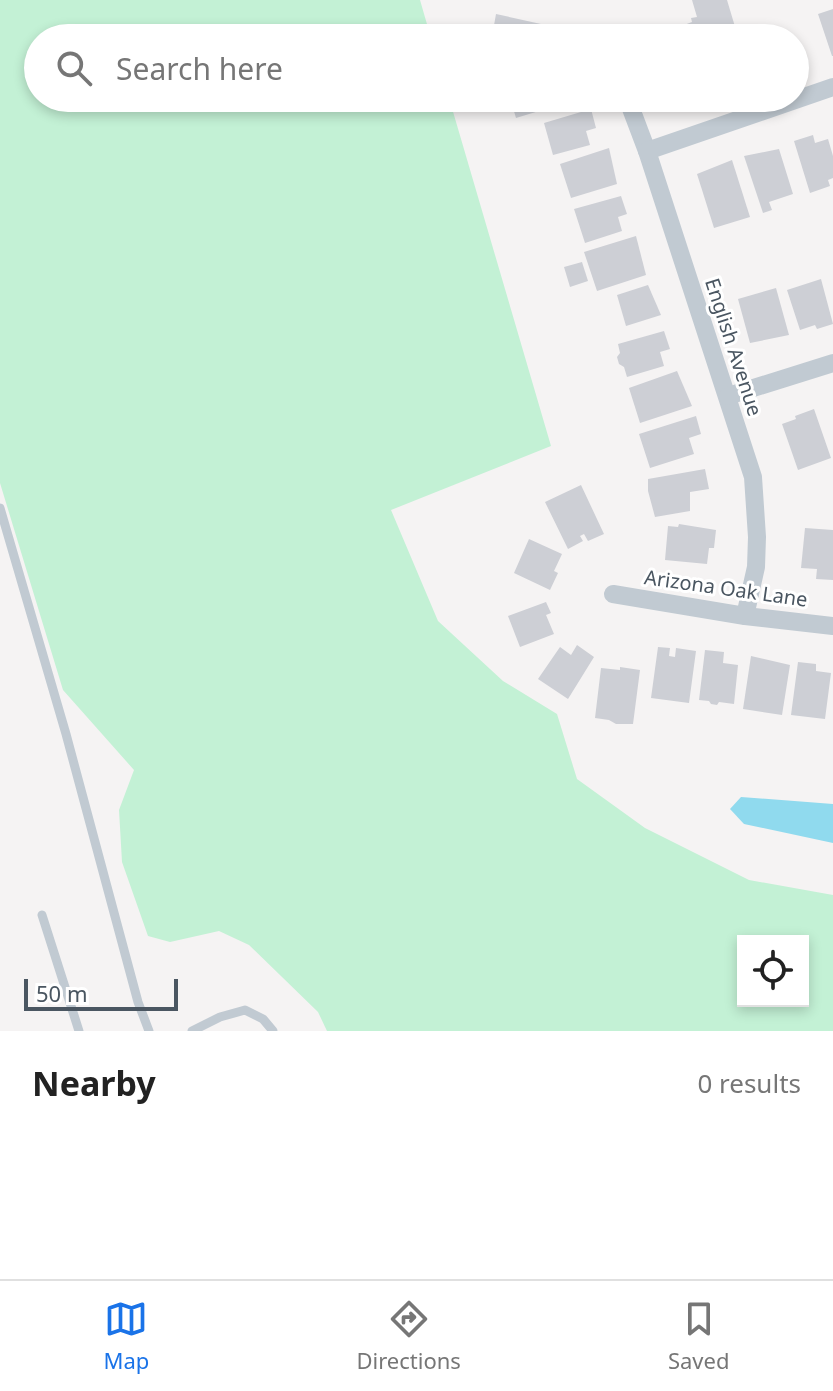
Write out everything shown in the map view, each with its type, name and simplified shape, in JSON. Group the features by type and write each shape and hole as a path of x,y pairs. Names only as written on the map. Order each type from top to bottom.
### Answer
{"street":[{"path":"809,95 833,87"},
{"name":"English Avenue","path":"632,112 753,477 757,511 756,567 745,616"},
{"path":"647,151 760,112"},
{"path":"728,396 833,363"},
{"name":"Arizona Oak Lane","path":"613,594 745,616 833,626"}],"lane":[{"path":"0,508 66,734 138,1002 149,1031"},
{"path":"42,915 79,1031"},
{"path":"192,1031 220,1017 245,1010 263,1019 273,1031"}],"green space":[{"path":"0,0 420,0 427,24 24,24 24,112 453,112 551,446 391,510 438,621 503,681 557,714 577,779 645,828 749,880 833,895 833,1031 327,1031 318,1012 249,945 219,931 170,942 148,936 122,862 119,810 134,770 63,690 0,483"}],"water":[{"path":"741,797 833,804 833,843 744,824 730,809"}],"building":[{"path":"692,0 727,0 734,24 687,24 692,22 691,18 697,17"},
{"path":"833,9 833,56 832,56 818,14"},
{"path":"496,14 541,24 494,24"},
{"path":"514,112 536,112 516,118"},
{"path":"581,112 592,112 596,128 586,131 590,145 553,155 544,123"},
{"path":"813,135 815,143 828,139 833,156 833,178 828,180 830,186 810,193 794,141"},
{"path":"609,148 617,184 571,198 560,164"},
{"path":"779,149 793,194 769,202 772,210 763,213 744,156"},
{"path":"732,160 750,217 714,228 697,174"},
{"path":"621,196 627,214 618,217 622,231 585,243 574,209"},
{"path":"636,236 646,275 597,291 584,252"},
{"path":"582,262 588,281 570,287 564,267"},
{"path":"821,279 833,324 800,330 787,290"},
{"path":"648,285 661,315 626,326 617,295"},
{"path":"776,288 789,335 750,343 738,299"},
{"path":"664,331 670,349 660,352 664,366 627,377 617,357 620,353 618,344"},
{"path":"677,371 692,406 640,423 629,388"},
{"path":"814,409 831,458 798,470 782,424"},
{"path":"696,416 701,434 689,438 694,454 650,468 639,434"},
{"path":"705,469 709,489 690,492 690,511 655,517 648,479"},
{"path":"581,485 604,534 588,541 584,534 580,536 583,541 568,549 545,502"},
{"path":"679,524 716,530 714,548 709,548 707,564 665,560 668,526 678,527"},
{"path":"805,528 833,530 833,580 816,579 817,569 801,568"},
{"path":"529,539 562,554 550,590 514,573"},
{"path":"546,602 551,613 546,615 554,634 520,647 508,616"},
{"path":"577,645 594,657 568,699 538,679 560,647 571,655"},
{"path":"658,647 670,648 669,656 675,657 676,648 696,651 689,703 651,698"},
{"path":"705,650 724,652 723,663 738,665 734,704 719,702 717,705 699,700"},
{"path":"751,656 790,665 782,715 743,709"},
{"path":"798,662 816,664 816,671 831,673 825,719 791,715"},
{"path":"620,667 640,670 633,724 616,724 595,718 601,668 620,670"}]}
